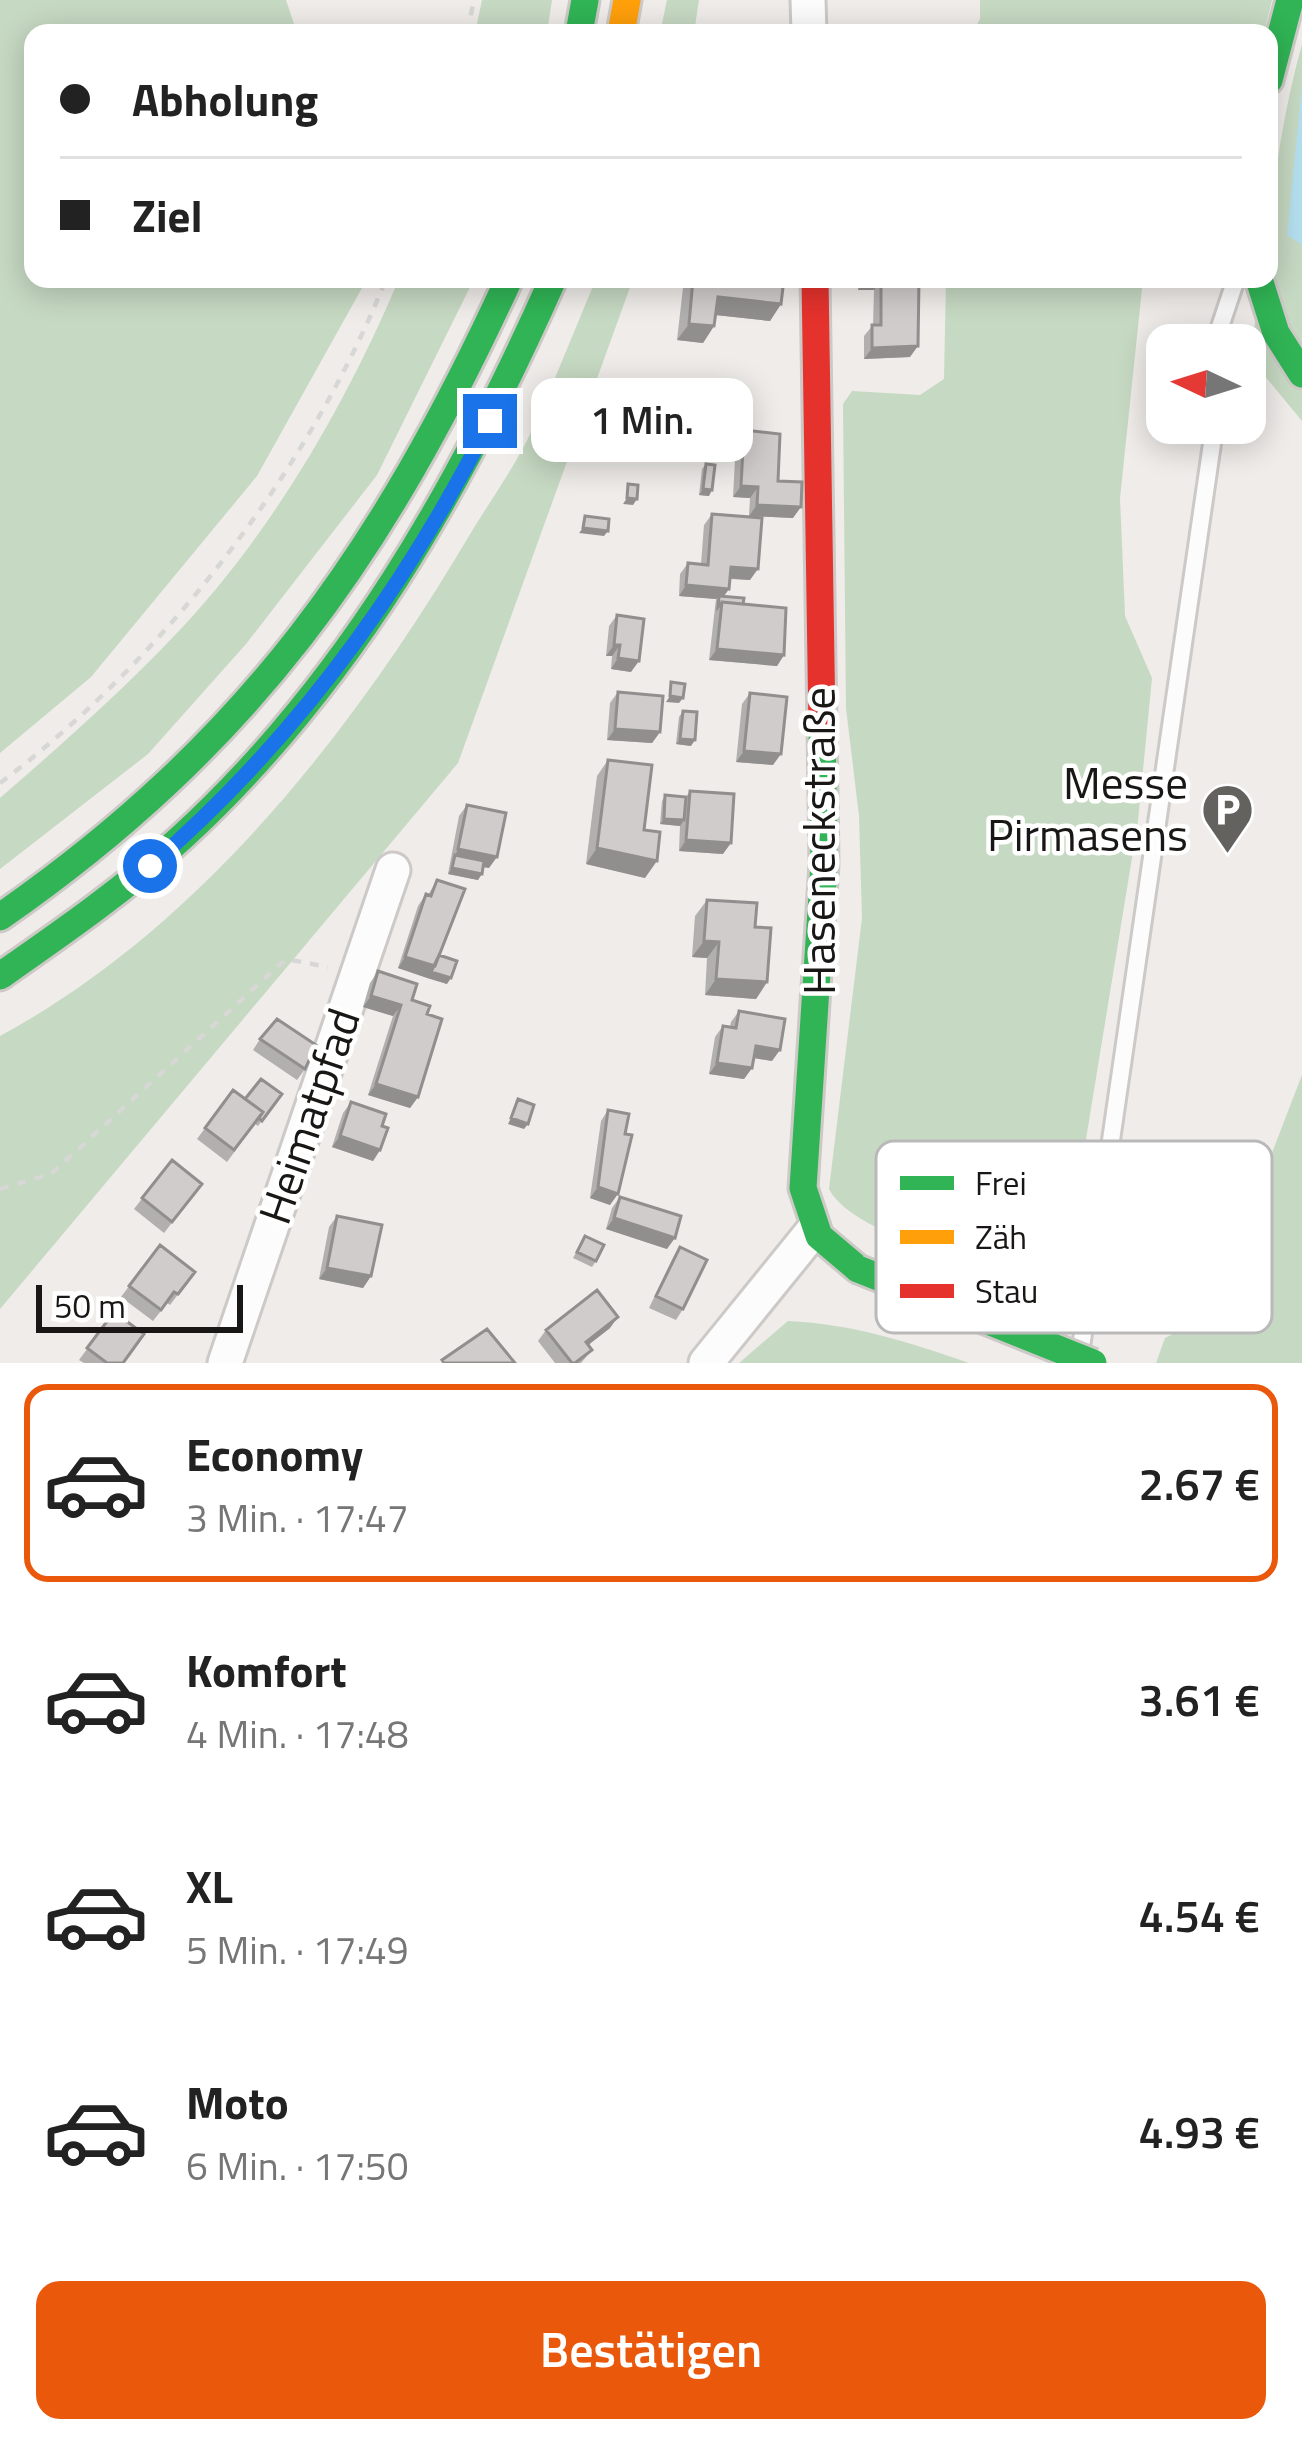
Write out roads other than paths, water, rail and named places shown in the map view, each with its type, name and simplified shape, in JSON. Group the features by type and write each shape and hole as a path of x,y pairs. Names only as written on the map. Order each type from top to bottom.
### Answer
{"main road":[{"path":"1278,46 1290,0"},
{"path":"0,917 95,847 160,789 228,722 340,590 436,436 505,288"},
{"path":"0,976 58,940 201,822 334,675 379,614 475,451 549,288"},
{"name":"Haseneckstraße","path":"813,1232 803,1188 820,990 824,864 815,288"},
{"path":"1262,288 1276,333 1302,374"},
{"path":"813,1232 836,1257 876,1276"},
{"path":"1018,1333 1093,1363"}],"street":[{"name":"Heimatpfad","path":"225,1363 392,870"},
{"path":"706,1363 813,1232"}],"lane":[{"path":"1221,324 1233,288"},
{"path":"1111,1141 1212,444"},
{"path":"1079,1363 1083,1333"}],"water":[{"path":"1302,86 1302,245 1287,235"}],"place":[{"name":"Messe Pirmasens","path":"1227,855"}]}
